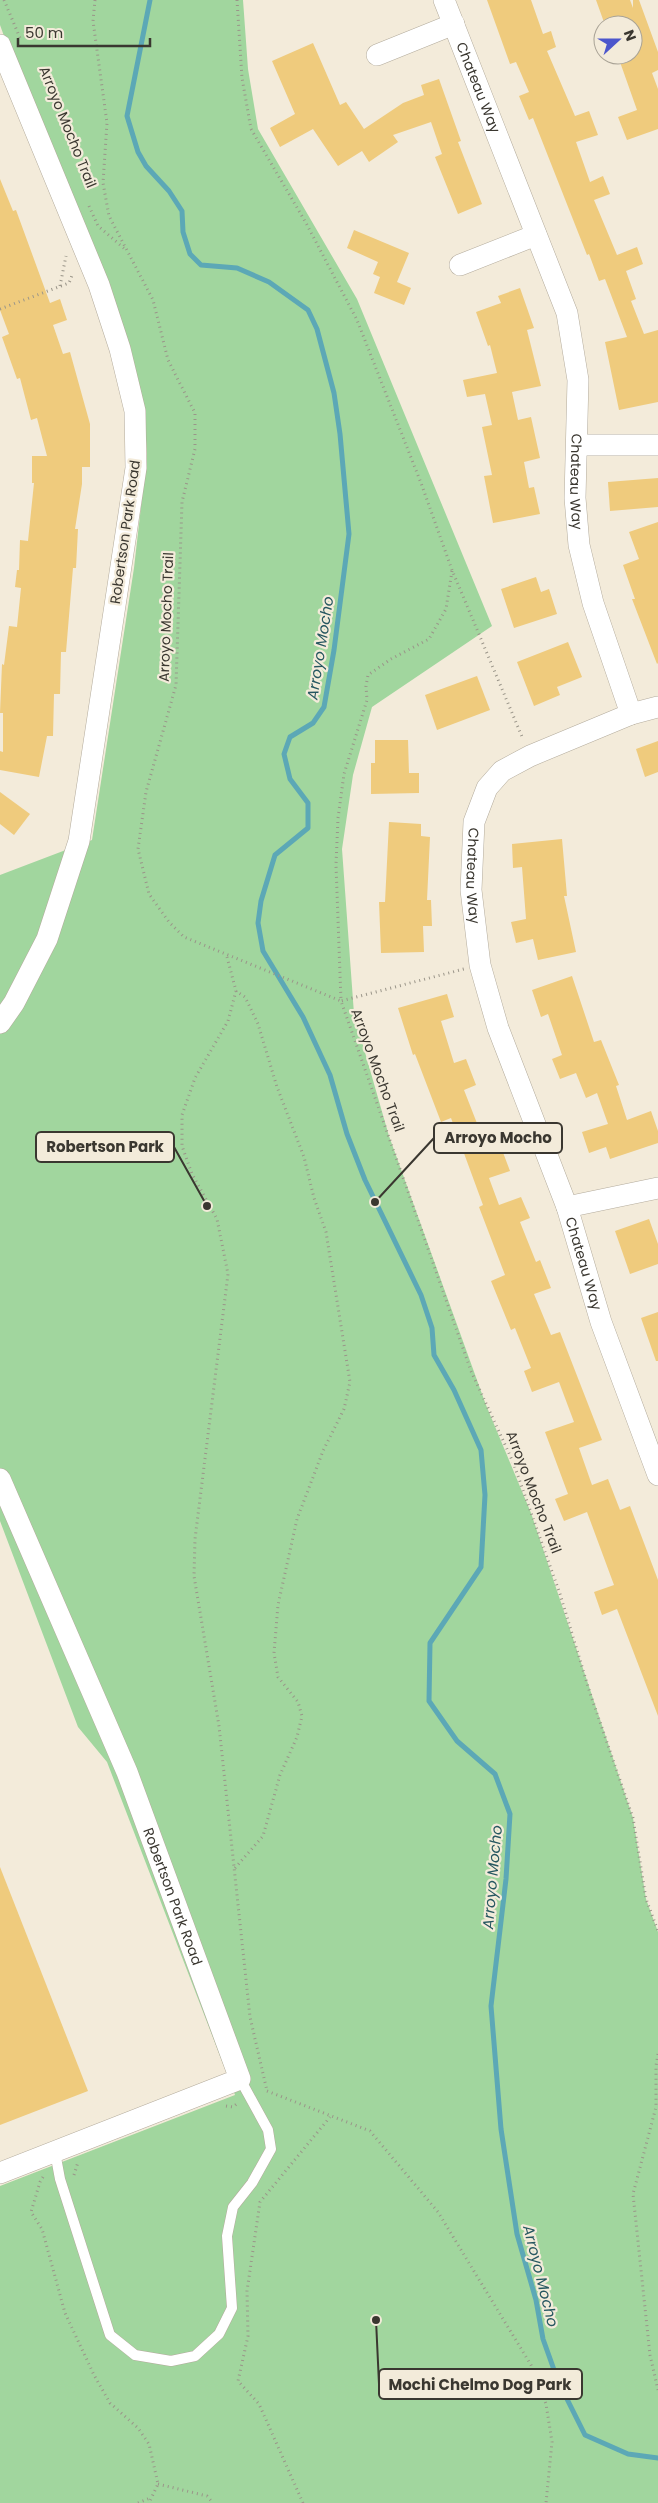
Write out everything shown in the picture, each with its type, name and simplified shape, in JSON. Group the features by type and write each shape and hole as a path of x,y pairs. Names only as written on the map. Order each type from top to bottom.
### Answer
{"street":[{"name":"Chateau Way","path":"444,0 567,313 578,380 578,445 575,498 579,545 593,603 631,714 530,756 502,771 487,788 474,822 471,890 480,965 498,1028 567,1208 600,1322 658,1474"},
{"name":"Chateau Way","path":"377,55 454,24"},
{"name":"Robertson Park Road","path":"0,44 99,284 120,349 135,411 136,468 79,841 47,940 14,1003 0,1023"},
{"path":"460,265 536,235"},
{"path":"578,445 658,445"},
{"path":"631,714 658,707"},
{"path":"567,1208 658,1188"},
{"name":"Robertson Park Road","path":"0,1480 127,1772 240,2080"},
{"path":"0,2173 240,2080"}],"lane":[{"path":"56,2152 60,2179 110,2335 134,2356 171,2361 195,2356 219,2334 232,2308 227,2236 233,2207 252,2183 271,2149 268,2130 240,2080"}],"path":[{"path":"4,0 22,45"},
{"name":"Arroyo Mocho Trail","path":"95,0 93,21 107,123 103,183 110,216 153,300 168,360 195,412 195,449 182,502 176,685 146,792 138,849 149,894 169,922 184,937 341,1001 472,1371 513,1462 560,1594 590,1693 633,1818 646,1899 658,1931"},
{"path":"237,0 242,78 251,129 306,223 357,320 422,483 452,570 530,756"},
{"name":"Arroyo Mocho Trail","path":"88,204 98,226 128,252"},
{"path":"0,309 59,287 69,283 73,274 66,255 59,287"},
{"path":"452,570 446,609 429,639 391,659 368,675 366,686 367,700 344,774 338,818 336,865 341,1001 480,965"},
{"path":"227,956 236,991 228,1020 195,1078 182,1115 182,1146 192,1174 217,1219 228,1274 195,1539 194,1576 219,1726 250,2017 267,2091 370,2131 438,2212 531,2365 546,2404 552,2442 546,2503"},
{"path":"235,1868 263,1836 280,1774 297,1738 301,1723 302,1716 298,1702 278,1676 274,1653 278,1604 297,1519 324,1451 344,1409 350,1382 326,1232 314,1198 304,1157 277,1087 258,1024 245,997 236,991"},
{"path":"658,2054 656,2066 656,2107 634,2194 650,2355 658,2390"},
{"path":"303,2503 259,2404 238,2381 248,2336 248,2292 260,2202 330,2117"},
{"path":"56,2152 40,2182 31,2212 42,2229 65,2313 94,2375 110,2403 138,2428 149,2444 158,2484 149,2503"},
{"path":"158,2484 207,2496 213,2503"},
{"path":"138,2503 151,2498"}],"green space":[{"path":"0,0 243,0 248,69 258,129 357,299 492,626 372,707 353,775 342,849 354,1014 389,1136 486,1405 531,1513 633,1818 646,1899 658,1932 658,2503 0,2503 0,2186 235,2095 107,1762 78,1727 0,1521 0,875 92,840 134,568 147,454 145,424 0,25"}],"building":[{"path":"487,0 531,0 543,34 551,31 556,47 547,51 575,116 589,111 598,135 576,142 590,182 603,176 610,194 594,200 617,255 637,247 643,264 626,271 636,299 631,301 644,334 658,330 658,402 619,410 605,342 627,337 605,279 599,281 589,254 587,255 533,118 529,120 519,96 529,92 516,62 510,64"},
{"path":"596,0 630,0 633,8 633,0 639,0 658,52 658,70 652,73 658,89 658,129 627,140 618,117 637,110 621,65 643,65 643,15 601,15"},
{"path":"313,43 340,105 346,102 364,129 403,103 424,95 421,85 439,79 461,141 458,142 482,204 458,214 435,157 442,154 431,122 393,135 398,142 369,162 362,151 338,166 313,129 280,147 270,128 295,114 272,61"},
{"path":"0,179 13,211 16,210 50,303 60,299 67,320 53,325 63,354 70,352 90,424 90,467 82,467 82,484 75,529 78,529 76,568 73,568 66,652 61,652 60,694 54,694 53,736 47,736 39,777 0,770 0,751 3,752 3,713 0,713 2,664 4,665 9,626 17,627 21,588 15,587 17,570 19,570 20,540 28,541 34,483 32,483 32,456 47,456 37,418 31,420 20,378 17,379 2,337 9,334 0,310"},
{"path":"354,230 409,253 397,282 411,288 404,305 374,293 380,277 373,274 378,262 347,248"},
{"path":"520,288 534,328 527,330 541,386 512,392 518,420 531,417 540,458 524,462 529,488 534,487 540,514 493,523 484,476 492,475 482,427 492,425 485,394 467,397 463,380 497,373 490,345 488,346 476,312 501,303 498,296"},
{"path":"658,478 658,507 610,511 608,482"},
{"path":"658,522 657,664 632,599 635,599 623,565 639,559 629,532"},
{"path":"536,577 541,592 549,589 557,614 514,628 501,589"},
{"path":"568,642 582,677 557,687 560,695 534,706 517,662"},
{"path":"477,676 490,710 437,730 425,695"},
{"path":"375,740 408,740 409,773 419,773 419,793 371,794 371,763 375,763"},
{"path":"658,741 658,772 645,777 636,749"},
{"path":"0,792 30,814 14,835 0,824"},
{"path":"389,822 421,824 421,836 430,837 427,900 431,900 432,926 423,926 424,952 381,953 379,902 385,902"},
{"path":"562,839 567,896 564,896 576,952 538,960 533,939 516,943 511,922 526,919 522,867 513,868 512,844"},
{"path":"572,976 594,1042 601,1040 619,1085 616,1086 627,1120 651,1111 658,1131 658,1143 610,1159 606,1147 589,1153 582,1132 608,1124 597,1093 586,1098 576,1073 560,1079 552,1059 562,1055 548,1014 541,1017 532,990"},
{"path":"447,994 454,1017 441,1021 454,1063 466,1059 476,1085 464,1090 480,1131 493,1126 510,1171 489,1178 499,1205 521,1197 530,1218 520,1222 536,1262 540,1260 551,1288 534,1294 551,1335 560,1332 602,1440 579,1448 592,1485 608,1479 620,1510 630,1506 658,1580 658,1716 617,1609 602,1615 594,1592 614,1585 587,1512 564,1521 555,1499 568,1494 545,1432 574,1422 559,1382 532,1392 524,1371 531,1368 515,1328 511,1330 491,1281 505,1275 479,1207 483,1205 451,1118 441,1122 415,1054 413,1055 398,1008"},
{"path":"649,1219 658,1244 658,1264 630,1274 615,1231"},
{"path":"658,1312 658,1361 656,1361 641,1318"},
{"path":"0,1867 88,2091 0,2125"}],"waterway":[{"name":"Arroyo Mocho","path":"150,0 127,116 138,152 146,166 169,191 182,211 183,232 190,254 201,265 237,268 269,282 308,310 317,329 334,393 340,434 349,534 334,650 324,707 313,723 290,737 284,754 290,779 308,803 308,828 275,855 261,901 258,923 263,951 303,1017 330,1075 347,1134 365,1180 421,1295 432,1328 434,1355 454,1390 481,1450 485,1495 481,1567 430,1643 429,1701 457,1741 495,1774 510,1814 506,1879 491,2006 501,2129 517,2234 536,2300 543,2339 558,2381 585,2435 628,2454 658,2458"}],"place":[{"name":"Arroyo Mocho","path":"375,1202"},
{"name":"Robertson Park","path":"207,1206"},
{"name":"Mochi Chelmo Dog Park","path":"376,2320"}]}
